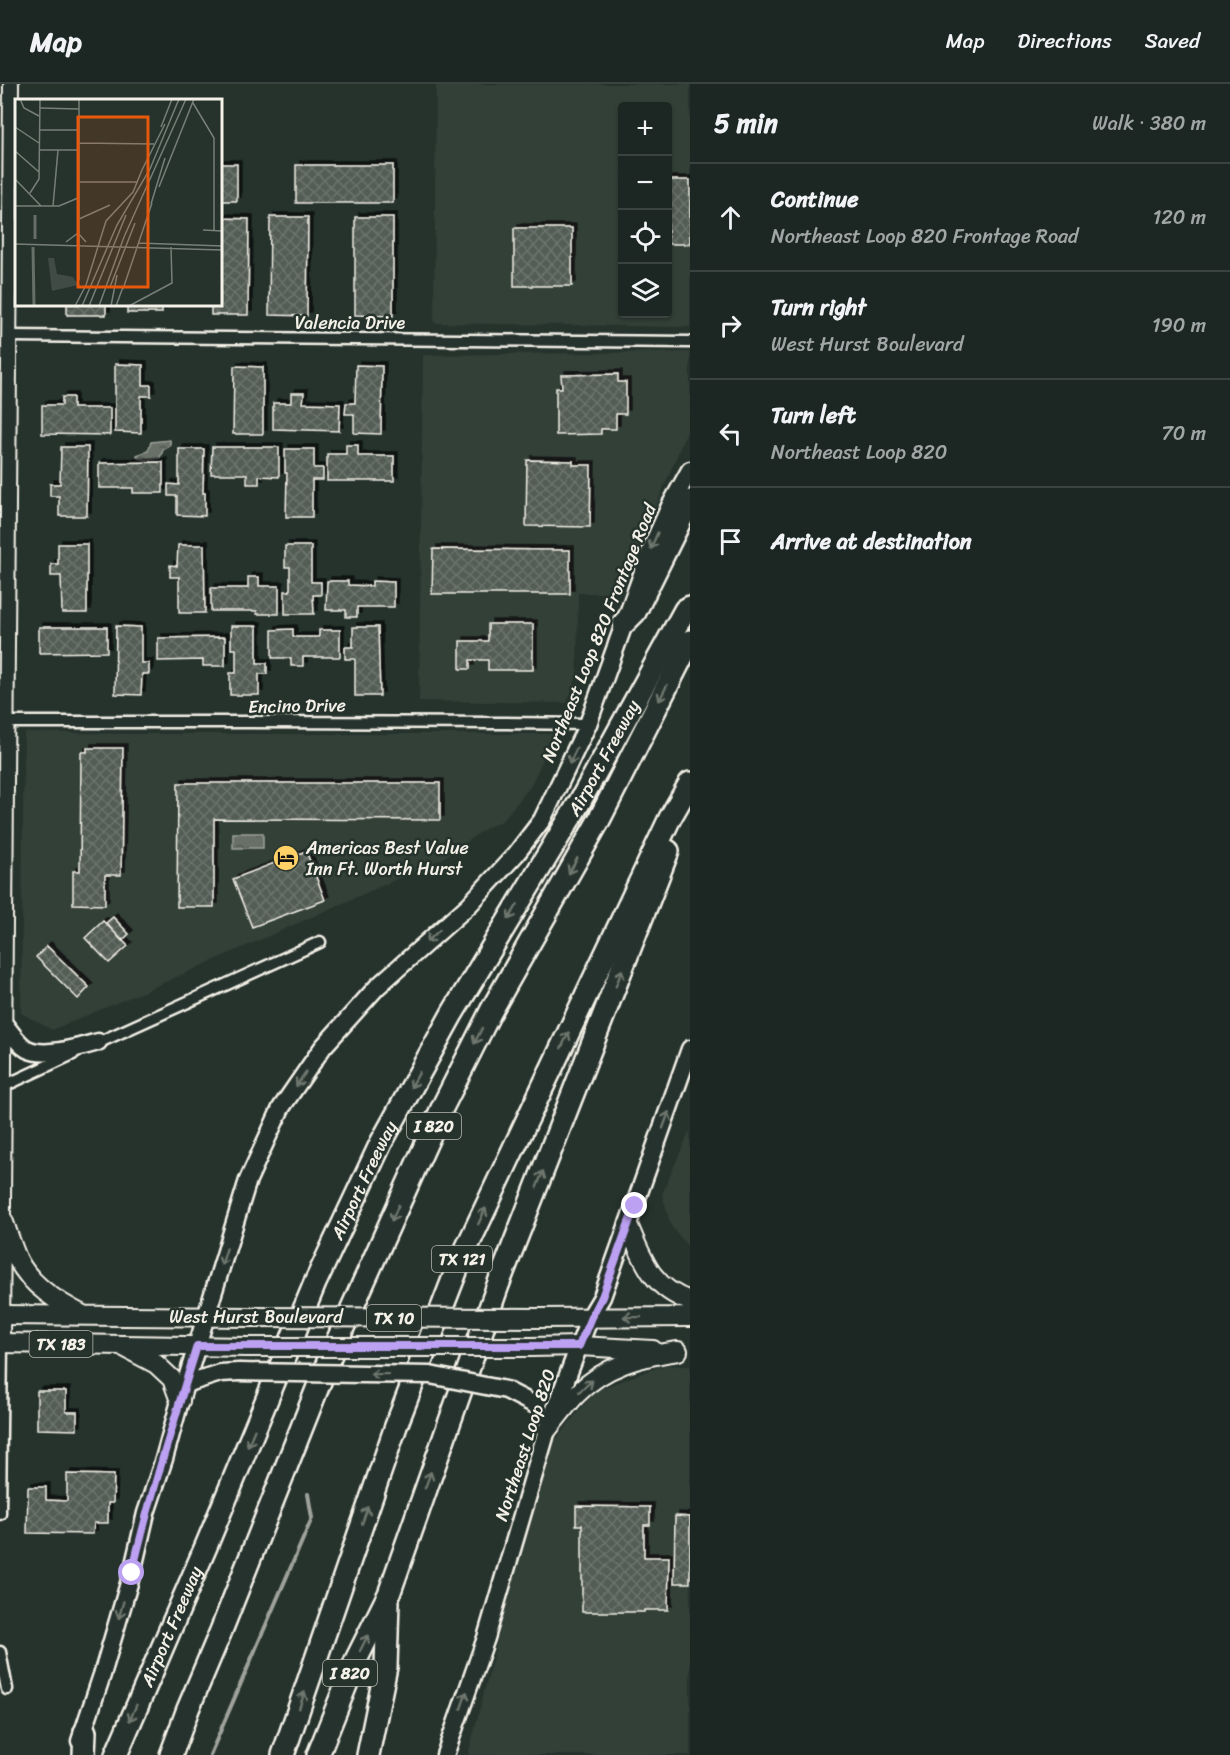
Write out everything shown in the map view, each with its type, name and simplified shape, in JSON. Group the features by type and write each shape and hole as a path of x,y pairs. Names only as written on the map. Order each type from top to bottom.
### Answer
{"highway":[{"path":"624,623 635,612 690,501"},
{"name":"Airport Freeway","path":"116,1755 212,1534 315,1283 381,1143 452,1014 579,802 685,610 690,607"},
{"name":"I 820","path":"171,1755 329,1359 443,1106 491,1011 599,820 690,641"},
{"name":"I 820","path":"318,1755 356,1660 388,1594 498,1285 680,822 690,784"},
{"name":"TX 121","path":"283,1755 396,1426 459,1264 670,818 690,784"},
{"path":"368,1755 386,1667 388,1594"},
{"path":"84,1732 84,1755"}],"main road":[{"name":"Northeast Loop 820 Frontage Road","path":"75,1755 132,1573 146,1513 248,1180 281,1108 323,1047 377,987 469,905 516,854 542,820 588,724 653,544 690,470"},
{"path":"4,1024 19,1042 36,1051 66,1050 98,1042"},
{"name":"Northeast Loop 820","path":"445,1755 486,1638 547,1430 579,1346 602,1297 690,1049"},
{"path":"1,1223 18,1261 32,1280 59,1302 84,1316"},
{"path":"628,1225 650,1272 664,1286 690,1301"},
{"name":"West Hurst Boulevard","path":"1,1315 690,1317"},
{"name":"West Hurst Boulevard","path":"1,1343 247,1347 579,1346 684,1351"},
{"path":"120,1345 156,1364 172,1379 182,1393 220,1373 430,1375 506,1390 537,1406 546,1416 547,1430"},
{"path":"547,1430 577,1394 614,1367 632,1360 684,1351"}],"street":[{"path":"0,1514 6,722 4,409 9,336 5,205 11,84"},
{"name":"Valencia Drive","path":"9,336 690,342"},
{"name":"Encino Drive","path":"6,722 302,721 588,724"},
{"path":"4,1086 320,942"},
{"path":"0,1652 7,1689"}],"shaded area":[{"path":"436,84 690,84 690,327 434,323"},
{"path":"690,352 690,424 620,593 578,593 577,676 567,703 419,701 423,355"},
{"path":"24,732 555,734 530,787 502,821 488,827 440,860 52,1030 21,1013"},
{"path":"690,1130 690,1249 671,1226 662,1194"},
{"path":"663,1365 690,1366 690,1755 468,1755 545,1453 595,1391"}],"water":[{"path":"170,440 170,445 163,450 160,458 146,460 138,458 137,455 148,451 151,442"},
{"path":"233,833 263,833 263,848 233,848"}],"building":[{"path":"222,164 237,164 237,201 222,201"},
{"path":"296,165 393,165 393,203 296,203"},
{"path":"672,180 690,180 690,244 672,244"},
{"path":"270,217 308,217 307,316 269,315"},
{"path":"355,217 393,217 393,316 355,315"},
{"path":"222,218 249,219 248,315 211,315 211,306 222,306"},
{"path":"514,228 572,228 572,286 514,286"},
{"path":"67,306 106,306 106,315 67,315"},
{"path":"127,306 162,306 162,313 127,313"},
{"path":"115,364 143,365 143,385 151,385 151,396 141,396 141,433 115,432"},
{"path":"356,365 382,366 381,434 354,433 354,414 345,414 346,403 355,403"},
{"path":"234,366 263,367 263,434 233,434"},
{"path":"618,374 618,382 626,382 626,414 616,414 616,429 601,429 601,434 556,435 556,388 562,388 561,375"},
{"path":"291,393 304,393 303,403 340,404 339,431 273,429 273,403 291,403"},
{"path":"62,397 73,397 73,408 110,408 110,435 42,434 42,405 62,405"},
{"path":"346,445 358,445 358,456 394,456 394,481 327,481 327,454 346,454"},
{"path":"61,447 88,447 87,516 59,516 59,496 50,496 50,484 60,484"},
{"path":"212,447 279,447 279,477 259,476 259,484 247,484 247,474 211,474"},
{"path":"179,449 204,449 205,516 177,515 177,496 168,496 168,484 179,485"},
{"path":"285,449 314,449 314,468 323,468 323,480 312,480 312,517 286,517"},
{"path":"527,460 573,461 573,465 591,465 590,527 526,526"},
{"path":"163,462 163,493 133,493 133,488 99,488 99,463"},
{"path":"58,544 87,544 87,613 62,613 61,576 51,576 51,564 58,564"},
{"path":"178,545 204,545 205,613 179,613 179,577 170,577 170,565 177,566"},
{"path":"285,546 311,546 311,582 321,582 321,595 313,595 314,614 285,614 285,591 290,591 290,567 285,567"},
{"path":"433,549 570,550 570,594 432,594"},
{"path":"248,577 259,577 259,586 279,586 279,614 257,614 257,611 211,611 211,588 248,588"},
{"path":"327,581 348,581 348,585 372,586 372,581 394,582 394,607 357,607 357,617 346,617 346,610 326,610"},
{"path":"488,624 533,624 533,670 488,670 488,660 470,660 470,669 460,669 460,641 488,641"},
{"path":"116,626 141,627 141,663 149,663 149,674 142,674 141,695 115,694"},
{"path":"231,626 257,626 257,663 267,663 267,674 259,674 259,695 230,695 230,673 236,673 236,649 231,649"},
{"path":"39,627 107,627 107,652 39,653"},
{"path":"353,627 378,627 380,696 355,696 355,659 345,659 345,647 353,647"},
{"path":"293,629 293,637 319,637 319,630 340,630 340,657 303,657 303,666 291,666 291,658 272,658 272,630"},
{"path":"225,637 225,666 203,666 203,660 158,661 158,638"},
{"path":"87,748 123,748 121,875 105,875 105,905 73,904 73,871 80,871 81,752 87,752"},
{"path":"178,783 440,783 440,820 214,819 214,907 177,907"},
{"path":"306,851 325,900 252,927 233,879"},
{"path":"113,917 129,934 122,941 106,923"},
{"path":"103,921 128,946 109,963 85,938"},
{"path":"47,946 89,987 78,999 36,957"},
{"path":"37,1391 66,1391 66,1412 77,1412 77,1430 37,1429"},
{"path":"67,1474 114,1475 113,1503 108,1503 108,1523 94,1523 93,1534 27,1533 28,1487 46,1487 46,1500 67,1501"},
{"path":"576,1506 650,1507 650,1525 644,1525 644,1557 669,1557 668,1610 582,1612 582,1525 576,1525"},
{"path":"675,1516 690,1517 690,1583 674,1583"}],"waterway":[{"path":"210,1755 312,1518 308,1494"}],"place":[{"name":"Americas Best Value Inn Ft. Worth Hurst","path":"286,858"}],"route":[{"path":"132,1573 146,1513 197,1346 579,1346 602,1297 635,1206"}]}
